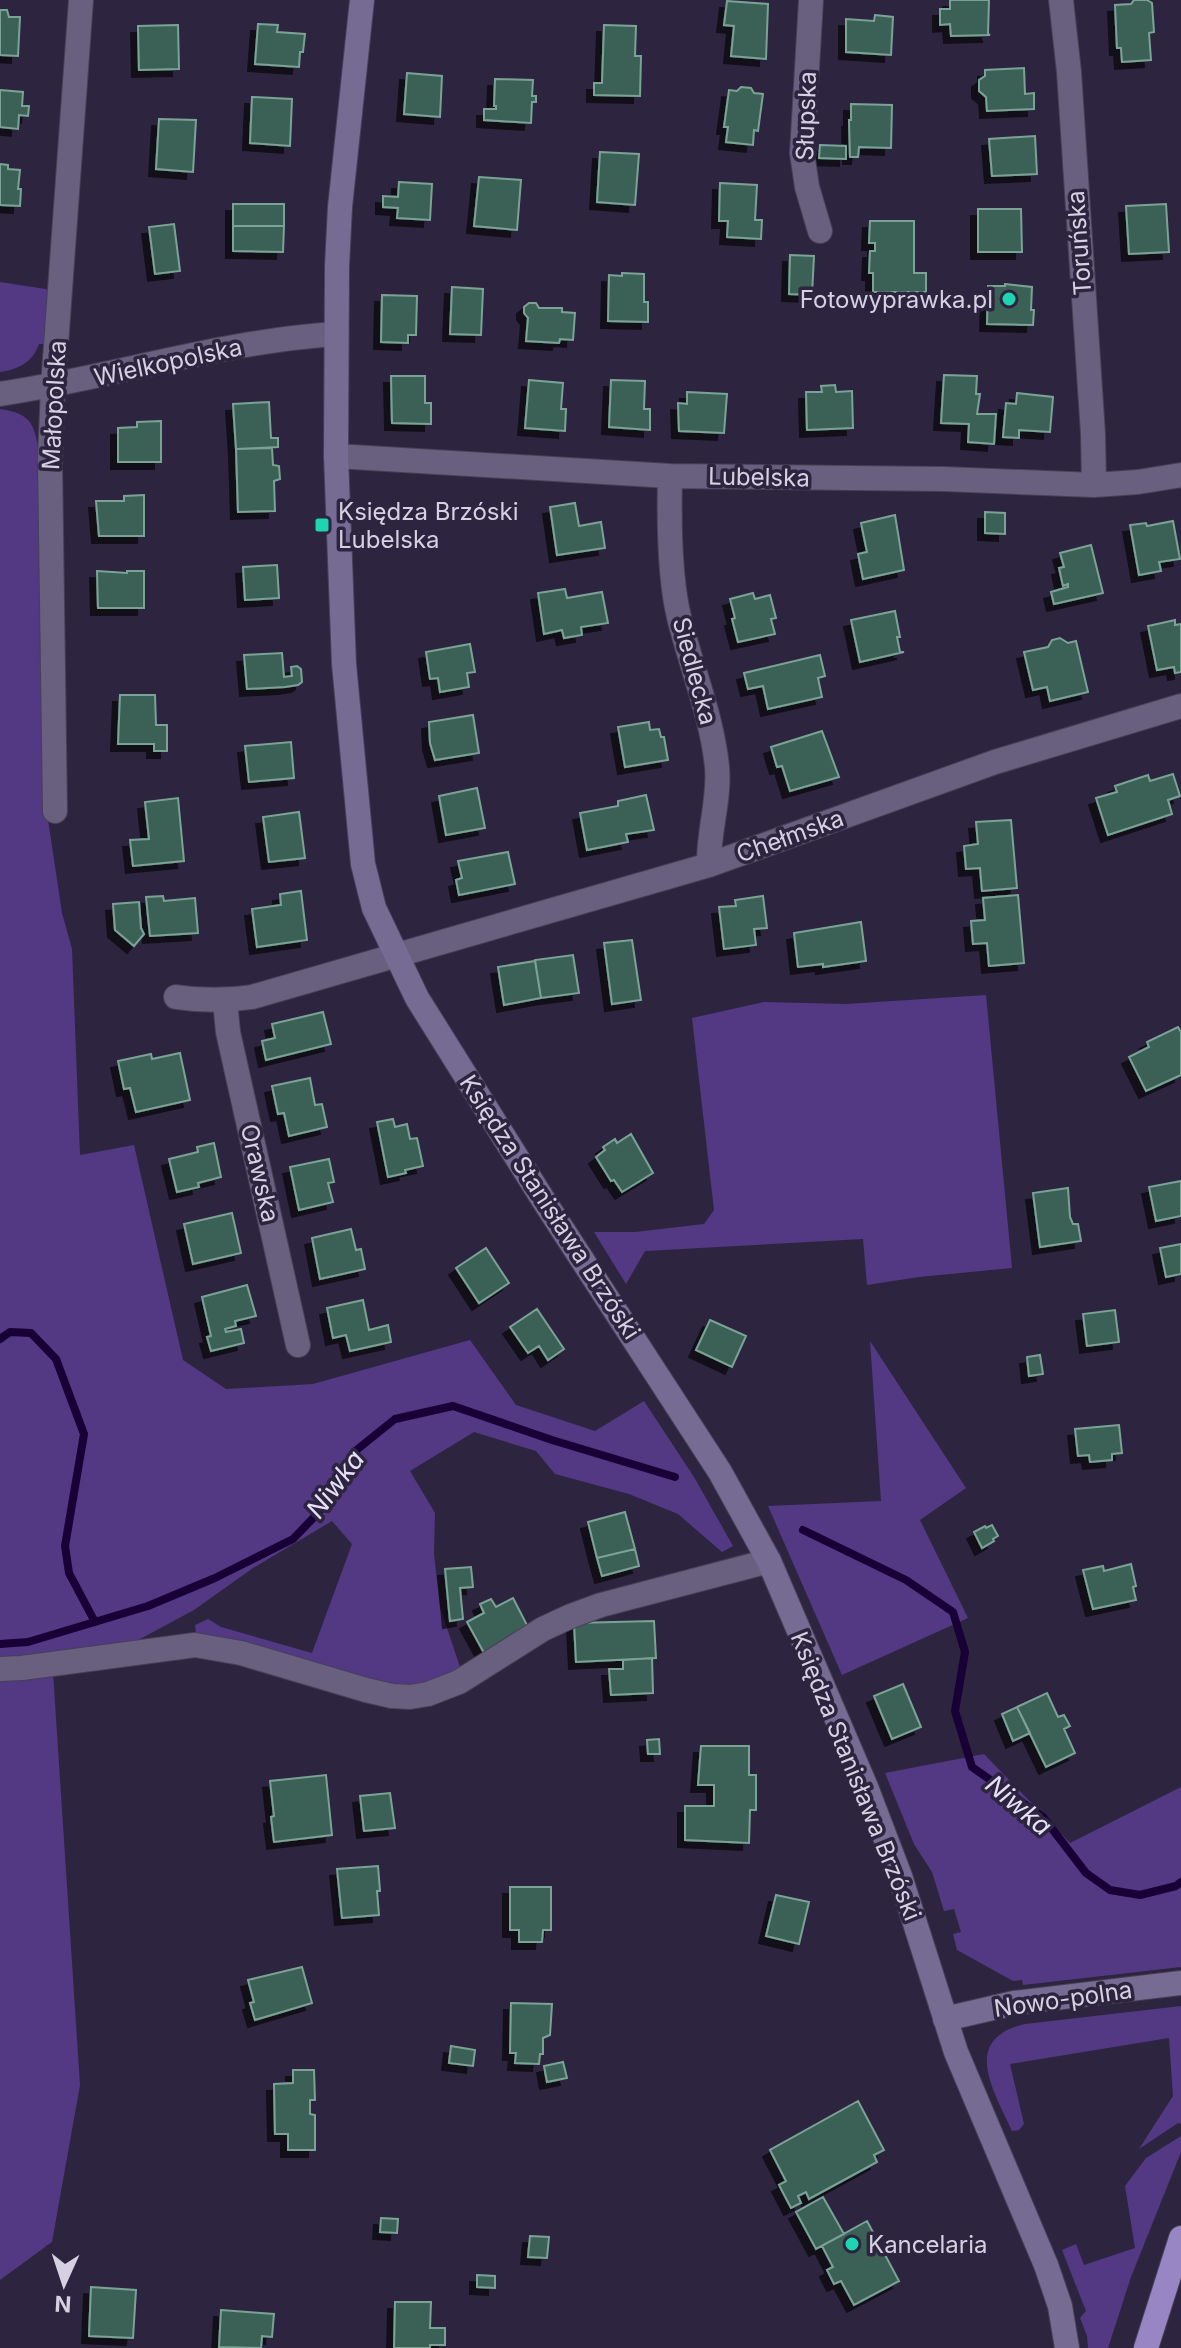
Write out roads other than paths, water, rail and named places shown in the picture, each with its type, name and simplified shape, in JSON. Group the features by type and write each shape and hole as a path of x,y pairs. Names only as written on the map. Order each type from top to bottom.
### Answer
{"highway":[{"path":"1146,2348 1181,2238"}],"street":[{"name":"Małopolska","path":"55,811 50,461 81,0"},
{"name":"Księdza Stanisława Brzóski","path":"362,0 340,207 336,456 344,664 363,864 374,908 417,998 720,1472 769,1561 866,1787 900,1876 956,2052 1046,2265 1060,2306 1067,2348"},
{"name":"Słupska","path":"811,0 802,153 805,179 820,231"},
{"name":"Toruńska","path":"1061,0 1069,72 1094,485"},
{"name":"Wielkopolska","path":"0,394 53,386 266,340 336,334"},
{"name":"Lubelska","path":"336,456 670,476 944,479 1094,485 1181,475"},
{"name":"Siedlecka","path":"670,476 675,592 712,736 717,769 709,865"},
{"name":"Chełmska","path":"396,955 709,865 995,762 1181,706"},
{"path":"176,997 225,1001 252,997 396,955"},
{"name":"Orawska","path":"225,1001 228,1032 298,1345"},
{"path":"0,1669 195,1645 241,1653 392,1696 410,1697 428,1694 459,1682 543,1629 571,1616 601,1605 769,1561"},
{"name":"Nowo-polna","path":"945,2019 1014,2003 1181,1983"}],"waterway":[{"path":"0,1339 10,1332 31,1333 56,1359 84,1434 65,1546 69,1573 95,1622"},
{"name":"Niwka","path":"0,1644 28,1642 148,1606 215,1578 293,1539 319,1512 337,1486 354,1452 395,1419 453,1406 675,1477"},
{"name":"Niwka","path":"803,1530 906,1580 953,1612 965,1652 955,1711 972,1767 1043,1817 1086,1873 1110,1890 1140,1895 1181,1882"}],"place":[{"name":"Fotowyprawka.pl","path":"1009,299"},
{"name":"Księdza Brzóski Lubelska","path":"322,525"},
{"name":"Kancelaria","path":"852,2244"}]}
